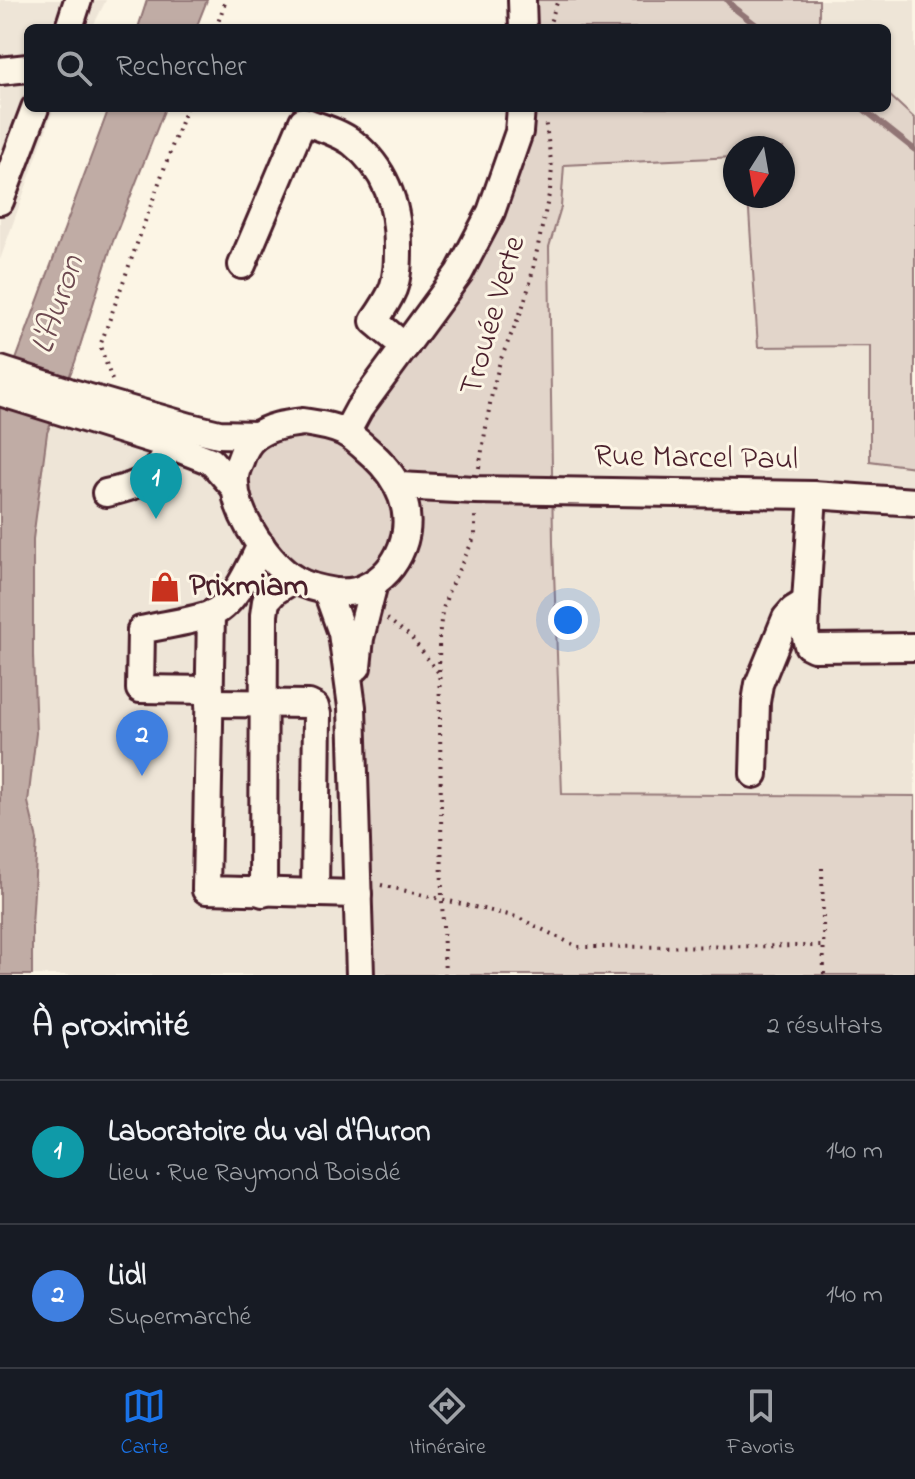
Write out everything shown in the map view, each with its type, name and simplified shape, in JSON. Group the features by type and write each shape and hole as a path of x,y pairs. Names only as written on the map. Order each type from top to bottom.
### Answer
{"street":[{"path":"70,24 78,0"},
{"path":"522,0 523,24"},
{"path":"0,71 24,68"},
{"path":"0,201 33,112"},
{"path":"346,433 359,409 459,273 491,212 519,132 521,112"},
{"path":"242,265 303,121 340,135 367,158 391,195 398,218 398,265 388,300 374,321 405,347"},
{"path":"0,370 64,401 211,461 234,487 247,524 265,552 294,579 327,591 346,593 362,590 370,595"},
{"path":"0,392 121,407 219,434 256,435 279,425 303,422 323,424 346,433 382,463 399,486 407,523 398,557 370,595 360,638 352,707"},
{"path":"106,493 129,488 150,477 170,445 190,427"},
{"path":"234,487 235,472 244,449 256,435"},
{"name":"Rue Marcel Paul","path":"399,486 813,495 915,502"},
{"name":"Rue Marcel Paul","path":"407,523 440,497 475,490"},
{"path":"813,495 806,602 805,633 808,645 814,648 915,647"},
{"path":"261,545 238,588 227,602 211,614 141,630 140,689 315,707 315,893"},
{"path":"263,893 266,601 294,579"},
{"path":"327,591 342,633 352,707 360,975"},
{"path":"754,774 759,684 786,618 806,602"},
{"path":"211,614 206,890 315,893 358,886"}],"path":[{"path":"217,24 226,0"},
{"path":"549,24 558,0"},
{"path":"121,407 100,346 185,112"},
{"name":"Trouée Verte","path":"440,674 442,612 475,536 475,490 491,398 500,361 530,283 550,190 552,168 545,112"},
{"path":"370,595 383,616 410,636 440,674 445,975"},
{"path":"822,868 824,975"},
{"path":"358,886 517,917 578,947 824,946"}],"shaded area":[{"path":"0,0 106,0 94,24 24,24 24,112 53,112 0,260"},
{"path":"522,0 819,0 819,24 523,24"},
{"path":"819,0 915,0 915,119 891,97 891,24 819,24"},
{"path":"891,97 915,119 915,467 870,461 870,346 758,347 749,208 795,208 795,136 723,136 723,158 564,165 561,207 549,247 553,543 562,794 915,796 915,975 360,975 332,609 265,552 235,472 256,435 345,433 459,273 519,112 891,112"},
{"path":"723,158 723,208 749,208 758,346 871,346 870,461 915,467 915,796 562,794 553,543 549,247 561,207 564,165"},
{"path":"60,410 211,461 332,609 360,975 32,975 28,802 36,733 33,539 47,434"}],"water":[{"path":"147,0 207,0 198,24 139,24"},
{"name":"L'Auron","path":"108,112 163,112 112,244 75,362 47,433 33,539 36,733 28,802 37,840 32,975 0,975 0,403"}],"waterway":[{"path":"727,0 755,24"},
{"path":"867,112 915,150"}],"place":[{"name":"Laboratoire du val d'Auron","path":"156,519"},
{"name":"Prixmiam","path":"165,587"},
{"name":"Lidl","path":"142,776"}]}
